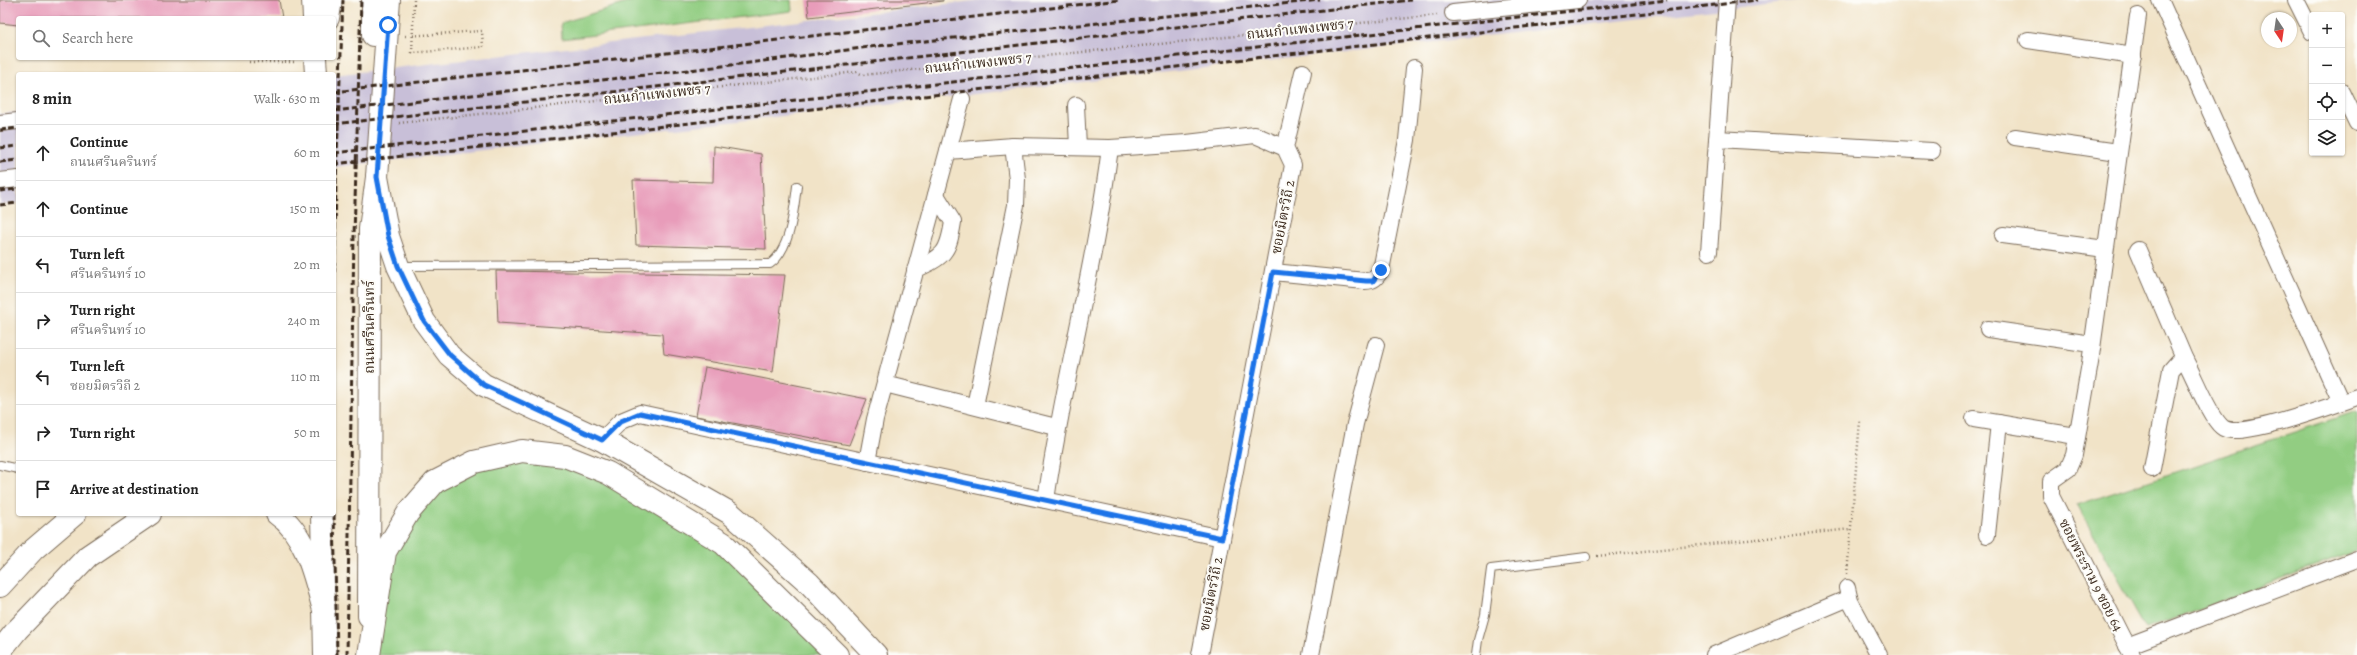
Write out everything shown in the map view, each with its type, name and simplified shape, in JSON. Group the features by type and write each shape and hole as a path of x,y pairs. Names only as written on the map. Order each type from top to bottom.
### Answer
{"main road":[{"path":"313,0 314,16"},
{"path":"328,16 331,0"},
{"path":"370,229 368,185 373,0"},
{"name":"ถนนศรีนครินทร์","path":"369,655 370,229 377,177 379,125 389,0"},
{"path":"377,177 388,236 398,266 424,321 450,355 484,385 602,440 730,513 809,583 876,655"},
{"path":"369,655 385,552 408,513 435,482 474,462 522,451 566,456 608,473 723,543 837,655"},
{"path":"0,586 33,550 73,516"},
{"path":"0,652 17,630 88,556 147,516"},
{"path":"280,516 283,518 309,555 324,610"},
{"path":"322,516 325,655"}],"street":[{"path":"1453,14 1578,0"},
{"path":"1710,252 1727,0"},
{"path":"2160,0 2341,402"},
{"path":"2296,0 2309,26"},
{"path":"1974,419 2076,436 2092,344 2138,16"},
{"path":"2028,40 2133,56"},
{"path":"1273,272 1366,281 1373,281 1377,277 1381,270 1407,140 1414,68"},
{"name":"ซอยมิตรวิถี 2","path":"1200,655 1293,165 1287,152 1304,72"},
{"path":"2345,98 2357,123"},
{"path":"867,462 875,419 884,384 962,99"},
{"path":"1076,105 1078,147"},
{"path":"0,122 16,120"},
{"path":"948,151 1013,146 1110,148 1187,143 1255,135 1287,152"},
{"path":"2015,137 2118,152"},
{"path":"1717,139 1932,151"},
{"path":"975,406 1016,205 1017,179 1013,146"},
{"path":"1046,500 1056,427 1104,200 1110,148"},
{"path":"0,181 16,179"},
{"path":"916,270 940,258 950,242 953,222 936,195"},
{"path":"2003,235 2105,249"},
{"path":"2138,250 2185,360 2215,418 2222,428 2232,432 2272,424 2357,397"},
{"path":"1988,329 2092,344"},
{"path":"1311,655 1355,424 1376,345"},
{"path":"2152,469 2171,370 2178,362 2185,360"},
{"path":"884,384 1056,427"},
{"path":"602,440 621,421 640,413 1222,538"},
{"path":"1987,534 1999,423"},
{"name":"ซอยพระราม 9 ซอย 64","path":"2076,436 2074,454 2068,469 2051,481 2051,496 2130,651"},
{"path":"2130,651 2357,559"},
{"path":"1714,655 1848,593 1879,655"}],"lane":[{"path":"398,266 770,264 778,259 792,222 797,186"},
{"path":"0,465 16,469"},
{"path":"1476,655 1478,640 1486,615 1491,569 1586,557"}],"path":[{"path":"387,38 459,33 482,31 484,47 412,53 414,0"},
{"name":"ถนนกำแพงเพชร 7","path":"379,125 857,72 864,75 1453,14"},
{"path":"249,60 249,62 316,65"},
{"path":"1848,593 1851,529 1860,421"},
{"path":"1586,557 1851,529"}],"shaded area":[{"path":"981,0 1802,0 336,167 336,75"},
{"path":"16,112 16,203 0,205 0,114"}],"green space":[{"path":"636,0 791,0 792,11 562,39 561,23"},
{"path":"2357,411 2357,550 2146,629 2077,505"},
{"path":"565,456 723,543 837,655 369,655 385,552 408,513 474,462"}],"building":[{"path":"0,0 279,0 282,16 16,16 16,25 0,23"},
{"path":"807,0 943,0 943,1 809,17"},
{"path":"714,146 761,154 766,249 636,245 633,180 713,182"},
{"path":"496,271 785,275 773,372 664,354 662,334 498,323"},
{"path":"705,367 867,399 849,445 696,416"}],"railway":[{"path":"336,182 343,0"},
{"path":"347,655 354,236 361,0"},
{"path":"336,92 1119,0"},
{"path":"336,111 749,63 877,46 1320,0"},
{"path":"336,124 1411,0"},
{"path":"336,153 1667,0"},
{"path":"336,164 1758,0"},
{"path":"0,130 16,128"},
{"path":"0,148 16,146"},
{"path":"0,162 16,160"},
{"path":"0,191 16,189"},
{"path":"0,205 16,203"},
{"path":"334,516 337,655"}],"route":[{"path":"388,25 380,106 377,177 388,236 398,266 424,321 450,355 484,385 528,407 602,440 621,421 640,413 1222,538 1273,272 1373,281 1381,270"}]}
